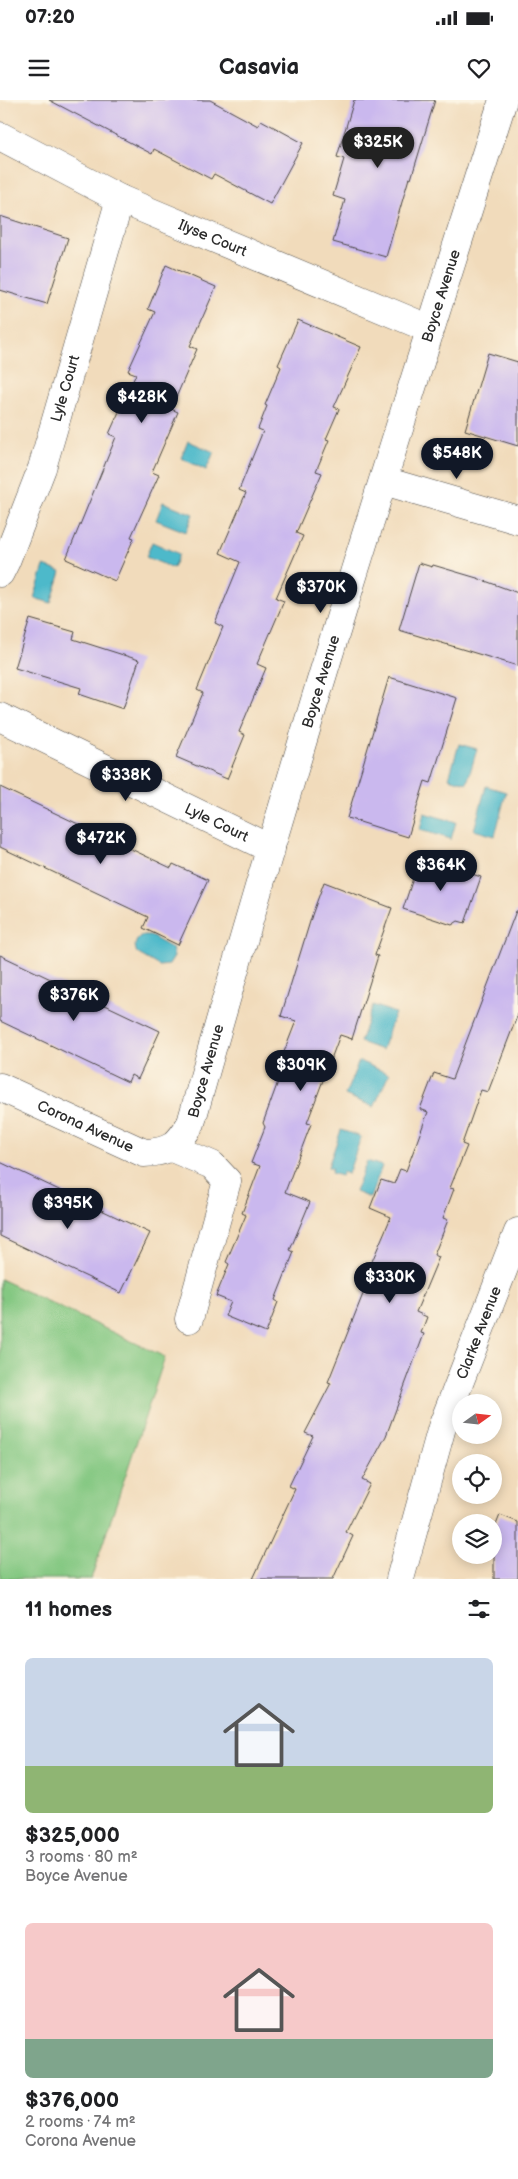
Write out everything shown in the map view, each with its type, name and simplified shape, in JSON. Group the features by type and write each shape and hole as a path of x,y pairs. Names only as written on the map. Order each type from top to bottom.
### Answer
{"street":[{"name":"Boyce Avenue","path":"172,1148 182,1138 191,1123 271,849 430,329 503,100"},
{"name":"Ilyse Court","path":"0,136 120,200 430,329"},
{"name":"Lyle Court","path":"0,573 42,468 120,200"},
{"path":"384,481 518,520"},
{"name":"Lyle Court","path":"0,717 271,849"},
{"name":"Corona Avenue","path":"0,1087 144,1154 172,1148"},
{"path":"172,1148 212,1165 227,1181 189,1319"},
{"name":"Clarke Avenue","path":"400,1579 442,1426 518,1232"}],"green space":[{"path":"0,1279 165,1357 91,1579 0,1579"}],"water":[{"path":"188,441 214,452 206,470 181,458"},
{"path":"163,502 193,514 186,532 156,520"},
{"path":"152,542 179,554 173,568 146,557"},
{"path":"44,566 61,572 51,603 34,598"},
{"path":"459,744 477,749 467,783 449,778"},
{"path":"486,786 506,792 495,836 474,830"},
{"path":"424,813 456,822 451,839 420,830"},
{"path":"144,935 149,935 172,948 174,957 169,965 159,966 137,953 136,942"},
{"path":"373,1005 395,1013 382,1050 360,1042"},
{"path":"359,1061 389,1074 374,1107 345,1095"},
{"path":"341,1130 361,1137 348,1174 343,1172 341,1176 331,1173 332,1168 328,1167"},
{"path":"367,1161 382,1166 370,1198 355,1192"}],"building":[{"path":"49,100 210,100 258,126 261,120 303,143 270,204 214,174 211,179 154,149 152,154"},
{"path":"354,100 435,100 411,179 409,178 386,257 333,242 345,200 333,196 344,159 337,157"},
{"path":"0,216 68,238 47,304 0,290"},
{"path":"166,265 216,287 190,346 197,349 171,409 178,412 152,472 159,475 131,537 134,538 115,581 66,559 116,437 109,434 136,374 128,371 155,312 148,309"},
{"path":"298,320 361,347 334,407 339,409 326,439 329,440 316,471 322,473 296,533 303,536 276,598 284,601 257,664 266,668 239,732 245,735 227,779 176,757 203,693 197,690 223,627 215,623 240,562 220,553 246,493 239,490 263,431 258,429 267,406 265,405 281,367 278,365"},
{"path":"488,353 518,362 518,446 465,430"},
{"path":"419,563 432,567 433,565 477,578 518,593 518,666 399,630"},
{"path":"30,619 75,632 73,639 139,660 123,709 79,694 81,688 15,668"},
{"path":"389,677 457,698 431,783 425,781 408,837 347,818"},
{"path":"0,787 171,868 173,864 208,880 178,945 143,928 148,917 0,847"},
{"path":"420,857 481,877 465,923 458,921 452,925 403,909"},
{"path":"324,882 392,908 375,955 378,956 352,1039 340,1035 307,1123 311,1124 285,1192 310,1202 290,1250 294,1252 275,1300 278,1302 266,1333 225,1316 231,1302 216,1296 229,1264 226,1262 246,1215 242,1213 260,1166 251,1163 265,1127 263,1123 287,1057 284,1052 296,1021 281,1016"},
{"path":"516,911 518,911 518,1014 488,1092 481,1090 462,1144 467,1146 450,1188 454,1189 443,1218 448,1220 434,1255 439,1257 416,1312 427,1317 421,1333 424,1334 386,1436 362,1480 370,1484 346,1532 353,1536 333,1579 253,1579 295,1489 289,1486 313,1436 305,1433 331,1383 328,1382 371,1274 367,1273 391,1217 370,1208 381,1180 394,1184 400,1169 406,1171 428,1112 420,1109 434,1073 452,1079"},
{"path":"0,955 160,1031 138,1079 131,1075 128,1082 0,1021"},
{"path":"0,1162 150,1233 121,1293 0,1236"},
{"path":"502,1516 518,1522 518,1579 494,1579 494,1564 502,1564"}]}
